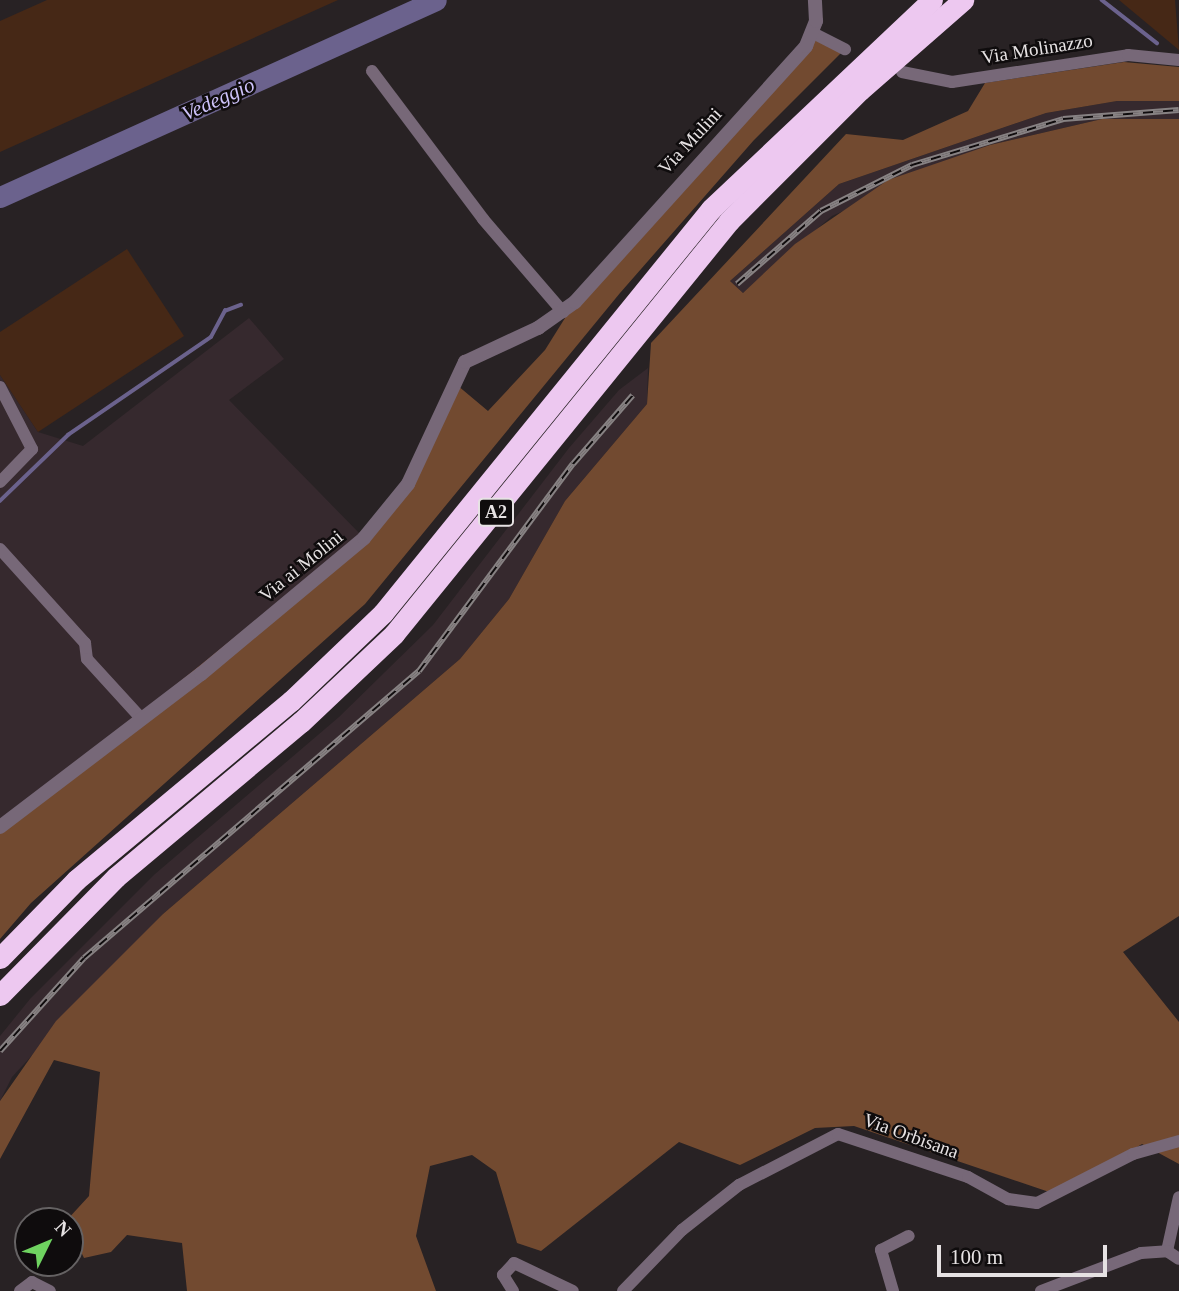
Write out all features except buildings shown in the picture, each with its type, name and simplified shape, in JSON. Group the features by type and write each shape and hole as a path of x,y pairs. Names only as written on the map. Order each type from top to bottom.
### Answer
{"highway":[{"name":"A2","path":"0,958 22,934 383,613 711,209 932,0"},
{"name":"A2","path":"0,995 116,877 301,722 394,634 729,221 860,90 963,0"}],"street":[{"path":"815,0 813,33 845,49"},
{"name":"Via Mulini","path":"569,307 813,33"},
{"name":"Via Molinazzo","path":"902,72 952,82 1128,55 1179,60"},
{"path":"372,71 569,307"},
{"name":"Via ai Molini","path":"0,827 140,717 201,674 386,515 408,484 451,380 465,362 569,307"},
{"path":"0,387 32,449 0,482"},
{"path":"0,549 85,643 87,659 140,717"},
{"name":"Via Orbisana","path":"623,1291 698,1216 829,1137 870,1140 968,1177 1008,1199 1037,1203 1133,1154 1179,1141"},
{"path":"1167,1251 1179,1197"},
{"path":"893,1291 880,1250 909,1236"},
{"path":"1041,1291 1123,1258 1167,1251 1179,1259"},
{"path":"513,1291 503,1275 513,1263 573,1291"},
{"path":"20,1291 32,1282 50,1291"}],"shaded area":[{"path":"47,0 338,0 0,152 0,21"},
{"path":"1119,0 1175,0 1179,50"},
{"path":"813,33 845,49 754,140 620,293 365,604 31,903 0,939 0,827 386,515 451,380 488,411 545,350 575,302"},
{"path":"1124,62 1179,67 1179,101 1117,101 1046,113 839,184 730,281 743,293 795,244 888,180 990,145 1102,119 1179,119 1179,916 1123,952 1179,1022 1179,1164 1142,1144 1058,1195 854,1126 815,1128 740,1165 679,1142 541,1251 517,1243 496,1172 472,1155 430,1166 416,1236 436,1291 187,1291 182,1243 127,1235 111,1252 84,1258 84,1207 79,1207 89,1196 100,1072 54,1060 0,1159 0,1101 56,1021 163,914 460,659 509,599 565,501 647,404 651,343 846,134 903,140 968,111 985,83"},
{"path":"1117,101 1179,101 1179,119 1102,119 990,145 832,216 743,293 730,281 839,184 1046,113"},
{"path":"127,249 184,336 38,432 0,375 0,332"},
{"path":"249,318 284,359 229,400 364,538 0,827 0,375 38,432 83,446"},
{"path":"648,368 647,404 565,501 509,599 460,659 163,914 12,1077 0,1101 0,1036 30,999 155,874 339,717 433,625 569,448 619,390"}],"waterway":[{"name":"Vedeggio","path":"0,197 436,0"},
{"path":"1102,0 1157,43"},
{"path":"0,501 68,435 211,337 225,311 241,305"}],"railway":[{"path":"737,284 821,211 912,165 1063,119 1179,110"},
{"path":"0,1051 84,958 419,671 573,464 633,395"}]}
